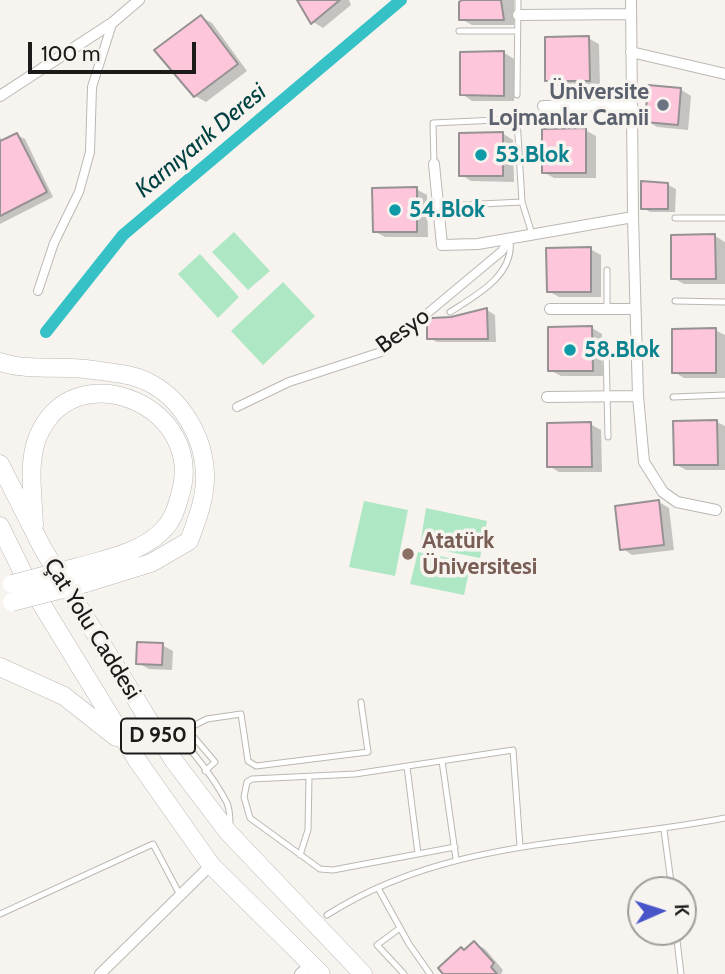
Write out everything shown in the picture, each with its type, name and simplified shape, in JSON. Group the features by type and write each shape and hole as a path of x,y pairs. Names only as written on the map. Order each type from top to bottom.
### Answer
{"highway":[{"path":"0,362 39,368 83,369 148,381 181,408 201,448 205,473 204,494 189,541 151,563 82,575 6,595"},
{"path":"35,532 31,471 41,430 60,407 83,397 110,395 136,400 161,415 181,444 185,482 173,519 146,543 82,575"},
{"name":"Çat Yolu Caddesi","path":"0,464 35,532 174,761 228,832 363,974"},
{"name":"Çat Yolu Caddesi","path":"0,526 25,577 137,760 211,864 311,971"},
{"path":"0,667 64,696 107,728 137,760"}],"street":[{"path":"0,96 113,23 139,0"},
{"path":"631,0 632,217 638,396 644,462 663,492 677,502 716,510"},
{"path":"518,15 631,14"},
{"path":"37,291 54,243 79,192 90,152 92,87 113,23"},
{"path":"631,52 725,74"},
{"path":"543,106 632,105"},
{"path":"434,164 442,245 478,244 632,217"},
{"name":"Besyo","path":"237,407 289,382 381,352 502,251 509,239"},
{"path":"550,309 635,309"},
{"path":"547,397 638,396"},
{"path":"100,974 211,864"}],"lane":[{"path":"517,95 518,0"},
{"path":"459,31 517,31"},
{"path":"434,164 432,123 517,119 522,202 532,234"},
{"path":"461,205 522,202"},
{"path":"675,218 725,218"},
{"path":"450,312 490,286 511,250 509,239"},
{"path":"607,270 607,309"},
{"path":"675,301 725,302"},
{"path":"606,348 608,437"},
{"path":"673,397 725,395"},
{"path":"205,771 215,762 187,729 215,717 242,714 248,761 256,766 368,752 361,702"},
{"path":"148,721 169,726 205,771 227,804 228,832"},
{"path":"455,847 327,871 316,867 250,818 244,804 245,789 252,779 309,777 408,767 513,750 520,846"},
{"path":"442,761 456,859"},
{"path":"408,767 418,854"},
{"path":"300,855 308,830 309,777"},
{"path":"327,915 378,888 456,859 520,846 664,830 725,818"},
{"path":"664,830 670,876"},
{"path":"0,914 153,844 180,895"},
{"path":"378,888 430,974"},
{"path":"400,928 377,945 404,974"},
{"path":"678,946 681,974"}],"green space":[{"path":"234,232 270,271 248,290 212,252"},
{"path":"200,254 239,297 218,318 178,274"},
{"path":"283,282 315,316 263,365 231,331"},
{"path":"364,501 408,510 395,576 349,567"},
{"path":"426,508 487,521 480,558 420,546"},
{"path":"418,552 471,562 464,595 410,584"}],"building":[{"path":"297,0 340,0 311,24"},
{"path":"501,0 504,20 459,20 459,2"},
{"path":"201,15 238,64 194,97 154,50"},
{"path":"589,36 590,81 545,81 545,37"},
{"path":"504,51 504,96 460,95 460,52"},
{"name":"Üniversite Lojmanlar Camii","path":"648,85 681,88 678,125 645,122"},
{"path":"586,128 586,173 542,173 542,129"},
{"name":"53.Blok","path":"503,132 503,176 459,176 459,133"},
{"path":"17,133 47,192 0,216 0,141"},
{"path":"641,181 668,183 668,209 641,209"},
{"name":"54.Blok","path":"417,187 417,232 373,232 372,188"},
{"path":"715,234 716,279 671,279 671,235"},
{"path":"591,247 591,292 547,292 546,248"},
{"path":"487,308 488,339 427,339 427,322 432,318 451,317"},
{"name":"58.Blok","path":"592,326 593,371 548,371 548,327"},
{"path":"716,328 716,373 672,373 672,329"},
{"path":"717,420 718,465 674,465 673,421"},
{"path":"591,422 592,467 547,467 547,423"},
{"path":"659,500 664,545 620,550 615,506"},
{"path":"137,642 163,643 162,665 136,664"},
{"path":"474,941 494,963 491,967 497,974 443,974 438,968 461,947 464,950"}],"waterway":[{"name":"Karnıyarık Deresi","path":"46,332 123,235 401,0"}],"place":[{"name":"Üniversite Lojmanlar Camii","path":"663,105"},
{"name":"53.Blok","path":"481,155"},
{"name":"54.Blok","path":"395,210"},
{"name":"58.Blok","path":"570,350"},
{"name":"Atatürk Üniversitesi","path":"408,554"}]}
